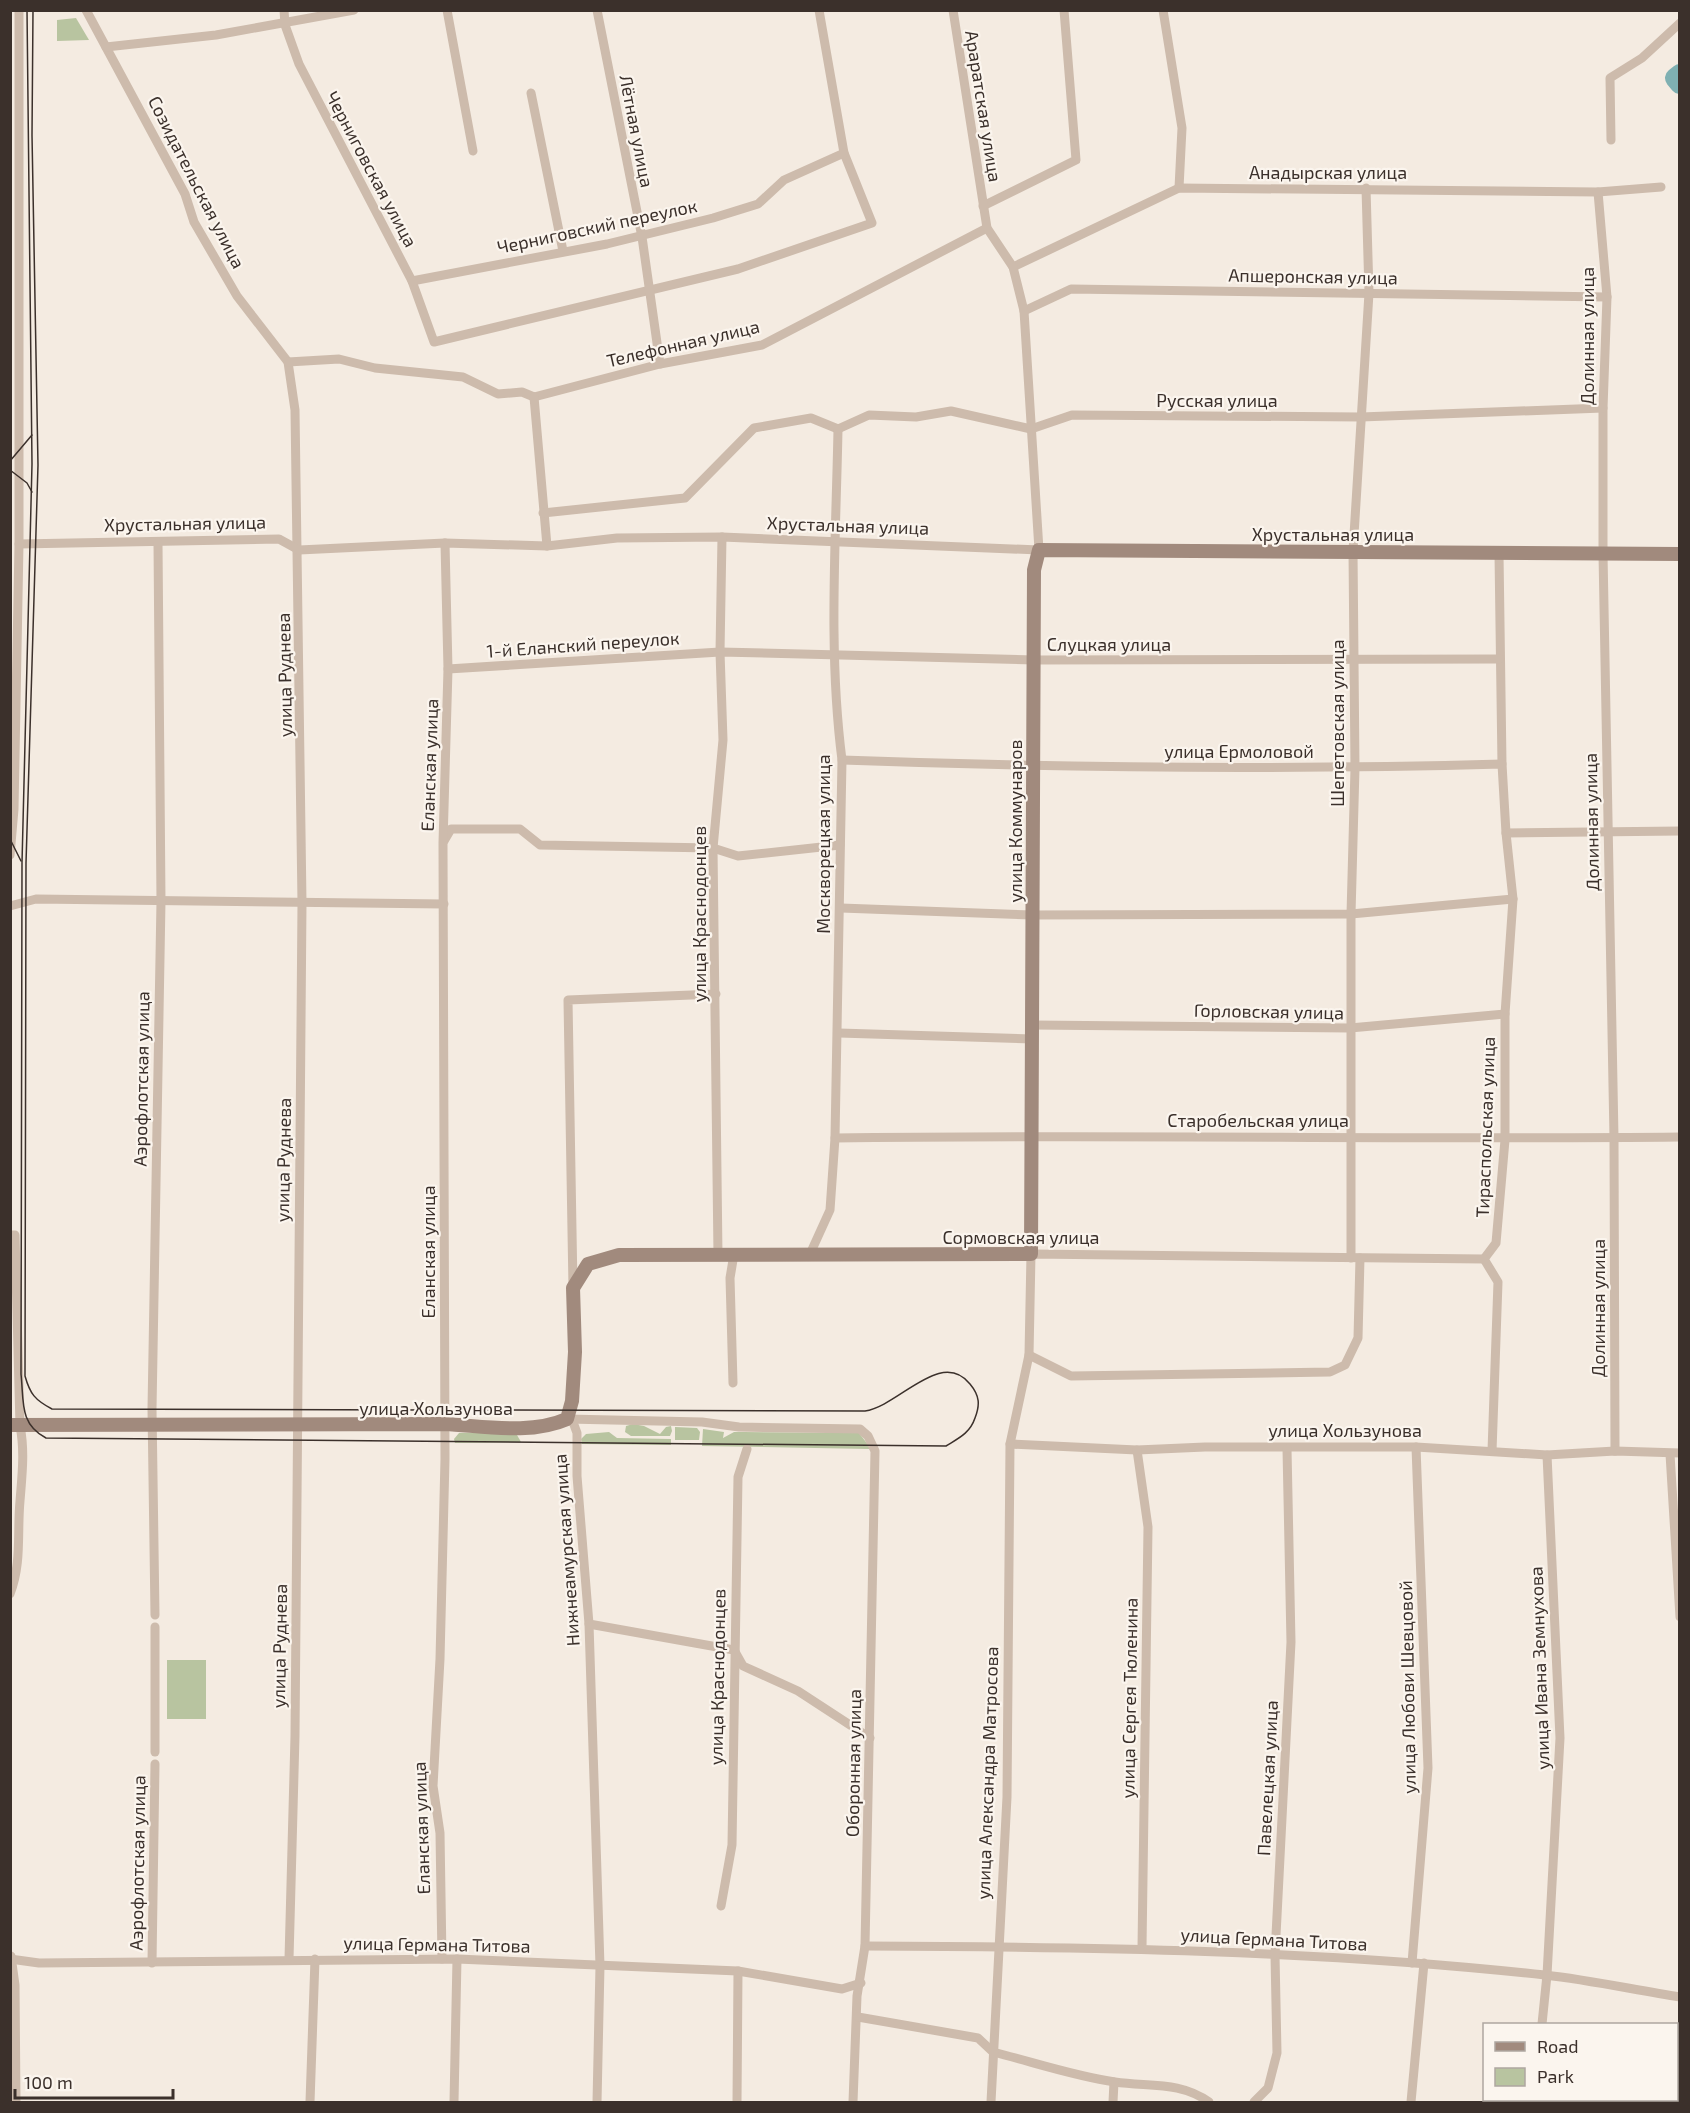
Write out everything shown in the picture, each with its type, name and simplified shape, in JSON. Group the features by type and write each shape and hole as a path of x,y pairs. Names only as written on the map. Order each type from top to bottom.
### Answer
{"street":[{"path":"10,855 14,809 19,544 21,191 19,10"},
{"name":"Созидательская улица","path":"86,10 184,194 194,222 237,296 288,362"},
{"name":"Черниговская улица","path":"284,10 285,25 299,64 412,281 434,342 648,293"},
{"path":"447,10 473,151"},
{"name":"Лётная улица","path":"597,10 642,237 648,293 660,364"},
{"path":"648,293 738,269 872,223 844,153 819,10"},
{"name":"Араратская улица","path":"953,10 983,206"},
{"path":"983,206 1076,160 1064,10"},
{"path":"1163,10 1182,128 1179,188"},
{"path":"106,47 285,25 349,11"},
{"path":"1611,140 1610,78 1642,58 1680,23"},
{"path":"531,93 563,251"},
{"name":"Черниговский переулок","path":"412,281 642,237 758,204 784,180 844,153"},
{"name":"Анадырская улица","path":"1013,267 1179,188 1598,192 1661,187"},
{"name":"Шепетовская улица","path":"1029,1355 1071,1376 1330,1372 1345,1365 1358,1338 1350,1137 1351,914 1355,768 1353,551 1369,293 1366,188"},
{"name":"Долинная улица","path":"1598,192 1607,297 1603,408 1603,554 1614,1138 1615,1451"},
{"name":"улица Коммунаров","path":"983,206 987,228 1013,267 1024,311 1040,550 1034,570 1029,1355 1010,1444"},
{"name":"Телефонная улица","path":"288,362 339,359 375,368 463,377 498,394 522,392 534,396 660,364 762,345 987,228"},
{"name":"Апшеронская улица","path":"1024,311 1071,289 1607,297"},
{"name":"улица Руднева","path":"288,362 295,410 299,550 302,903 298,1426 289,1959"},
{"path":"534,396 547,546"},
{"name":"Русская улица","path":"1031,429 1072,415 1361,417 1603,408"},
{"path":"543,513 685,498 754,428 811,418 838,429 869,415 916,417 951,411 1031,429"},
{"name":"Москворецкая улица","path":"810,1254 830,1210 836,1138 842,760 835,710 834,655 838,429"},
{"name":"Хрустальная улица","path":"19,544 279,539 299,550 445,543 547,546 617,538 722,537 836,544 1040,550 1680,554"},
{"name":"улица Краснодонцев","path":"718,1254 713,848 723,740 720,652 722,537"},
{"name":"Аэрофлотская улица","path":"155,1615 154,1426 161,901 158,543"},
{"name":"Еланская улица","path":"442,1959 440,1833 433,1786 440,1659 445,1424 443,843 448,669 445,543"},
{"path":"1499,554 1499,659 1506,833 1680,831"},
{"name":"Слуцкая улица","path":"720,652 1034,660 1499,659"},
{"name":"1-й Еланский переулок","path":"448,669 720,652"},
{"name":"улица Ермоловой","path":"842,760 1033,767 1355,768 1502,764"},
{"path":"443,843 451,829 520,829 540,845 713,848 738,856 840,845"},
{"name":"Тираспольская улица","path":"1484,1260 1496,1243 1505,1140 1505,1014 1513,899 1506,833"},
{"path":"10,906 36,899 444,904"},
{"path":"841,908 1032,915 1351,914 1513,899"},
{"path":"567,1419 572,1401 575,1352 568,1000 716,994"},
{"name":"Горловская улица","path":"839,1033 1350,1028 1505,1014"},
{"name":"Старобельская улица","path":"836,1138 1031,1135 1505,1140 1680,1137"},
{"path":"10,1594 20,1559 24,1447 15,1426 13,1234"},
{"path":"733,1383 730,1278 734,1254"},
{"name":"Сормовская улица","path":"573,1288 588,1264 619,1255 1031,1254 1484,1260"},
{"path":"1484,1260 1498,1282 1492,1451"},
{"name":"улица Хользунова","path":"15,1426 445,1424 537,1426 554,1425 567,1419 702,1422 739,1428 860,1429"},
{"name":"Нижнеамурская улица","path":"567,1419 573,1422 577,1433 577,1476 589,1624 600,1965 597,2103"},
{"name":"Оборонная улица","path":"853,2103 857,1996 861,1983 865,1946 875,1451 868,1436 860,1429"},
{"name":"улица Хользунова","path":"1010,1444 1137,1450 1205,1447 1287,1449 1416,1447 1547,1455 1615,1451 1675,1453"},
{"name":"улица Александра Матросова","path":"991,2103 997,1947 1007,1797 1010,1444"},
{"name":"улица Любови Шевцовой","path":"1412,1963 1428,1768 1416,1447"},
{"name":"улица Краснодонцев","path":"721,1906 732,1845 738,1478 747,1449"},
{"name":"Павелецкая улица","path":"1254,2103 1268,2088 1277,2053 1275,1955 1291,1642 1287,1449"},
{"name":"улица Сергея Тюленина","path":"1137,1450 1148,1527 1142,1948"},
{"path":"1675,1453 1680,1617"},
{"name":"улица Ивана Земнухова","path":"1542,2023 1560,1738 1547,1455"},
{"path":"589,1624 734,1650 743,1666 798,1691 870,1738"},
{"name":"Аэрофлотская улица","path":"155,1627 155,1752"},
{"name":"Аэрофлотская улица","path":"152,1963 155,1764"},
{"name":"улица Германа Титова","path":"865,1946 1142,1948 1424,1963 1547,1975 1680,1997"},
{"path":"11,1957 16,2103"},
{"name":"улица Германа Титова","path":"11,1957 39,1963 457,1959 738,1971 842,1989 861,1983"},
{"path":"310,2103 315,1959"},
{"path":"454,2103 457,1959"},
{"path":"1411,2103 1424,1963"},
{"path":"737,2103 738,1971"},
{"path":"858,2017 978,2038 993,2052 1114,2082 1176,2086 1197,2093 1209,2103"},
{"path":"1113,2103 1114,2082"}],"green space":[{"path":"76,18 89,40 57,41 57,20"},
{"path":"633,1424 644,1426 660,1434 666,1427 671,1426 672,1431 670,1436 631,1436 625,1432 626,1426"},
{"path":"675,1427 697,1428 700,1432 699,1440 675,1440"},
{"path":"703,1429 724,1432 723,1438 734,1432 859,1433 869,1449 702,1446"},
{"path":"495,1432 517,1435 521,1442 455,1443 454,1439 459,1433"},
{"path":"609,1432 617,1438 671,1439 671,1445 582,1444 581,1439 586,1434"},
{"path":"167,1660 206,1660 206,1719 167,1719"}],"waterway":[{"path":"1680,74 1675,78 1680,84"}],"tram line":[{"path":"27,10 32,464 22,863 21,1374 24,1411 31,1426 46,1438 946,1446 967,1431 978,1409 976,1393 970,1384 959,1375 946,1372 933,1375 892,1400 865,1411 52,1409 41,1403 31,1392 25,1376 26,863 38,465 32,135 33,10"},
{"path":"10,461 32,435"},
{"path":"10,470 27,483 32,492"},
{"path":"10,839 21,861"}]}
